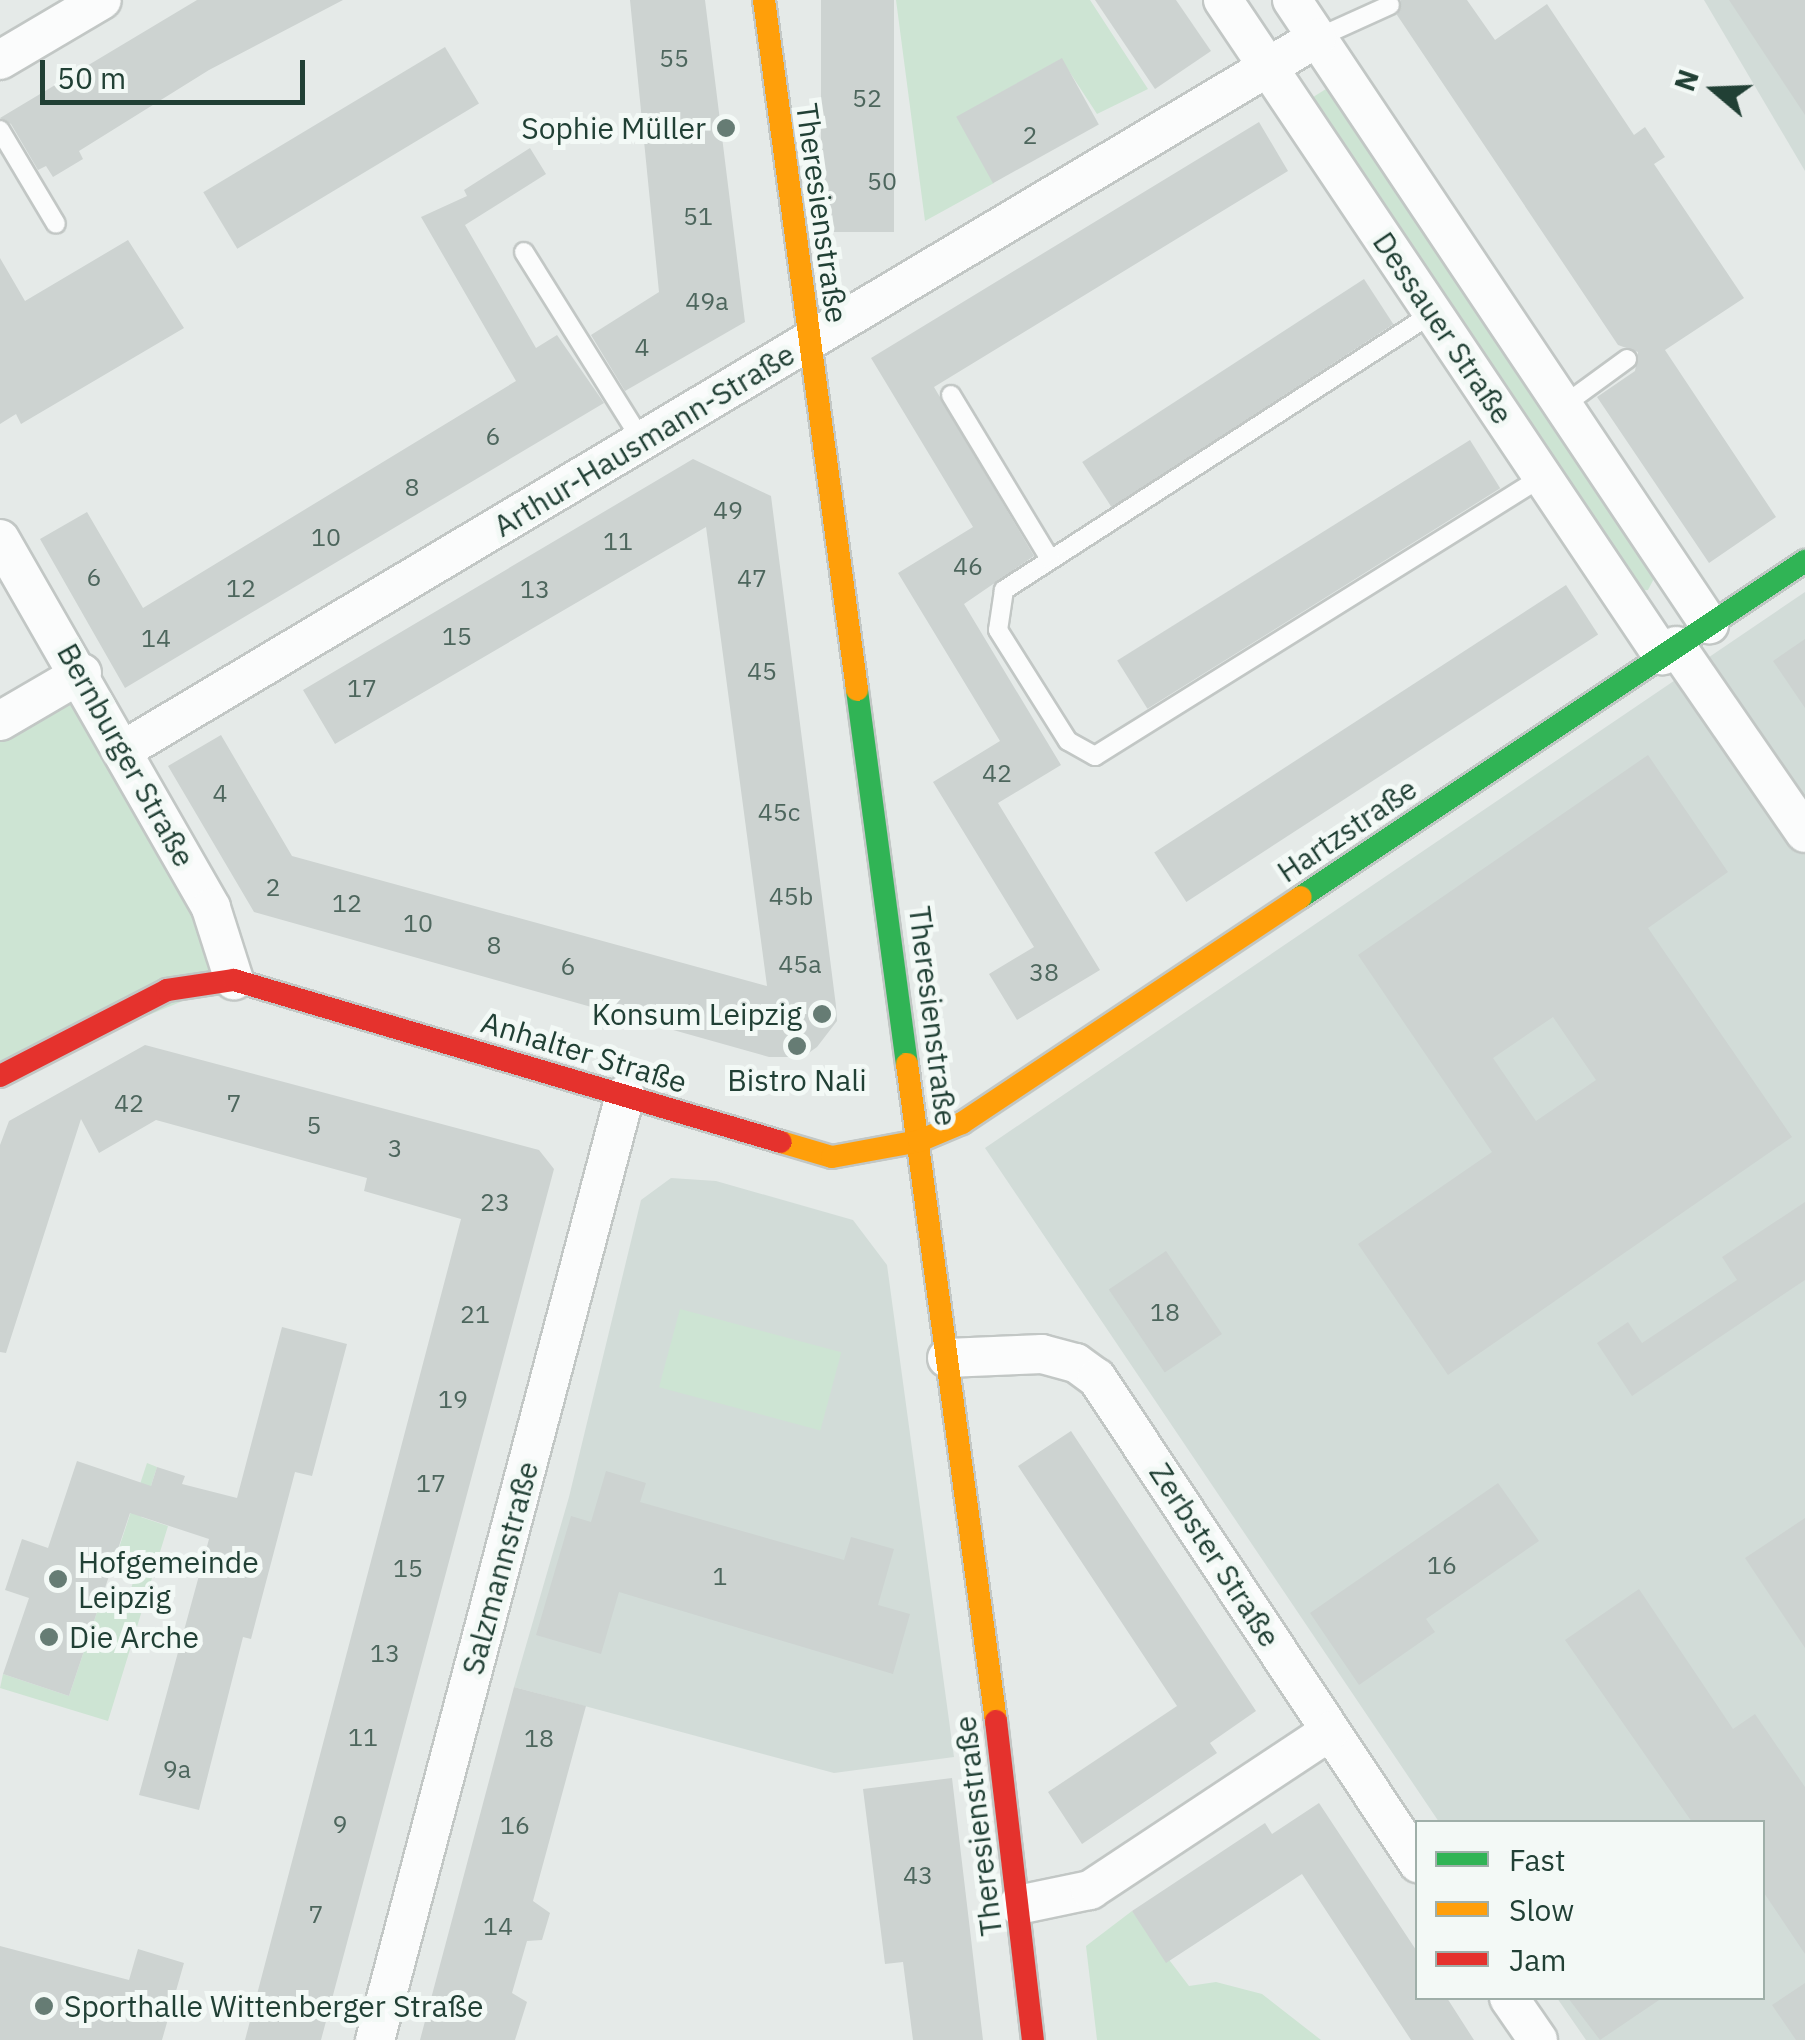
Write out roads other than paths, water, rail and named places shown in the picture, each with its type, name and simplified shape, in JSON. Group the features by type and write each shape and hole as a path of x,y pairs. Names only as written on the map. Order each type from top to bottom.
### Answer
{"main road":[{"name":"Theresienstraße","path":"764,0 919,1141 1033,2040"},
{"name":"Hartzstraße","path":"919,1141 962,1123 1805,560"},
{"name":"Anhalter Straße","path":"234,980 832,1157 919,1141"},
{"path":"0,1076 167,990 234,980"}],"street":[{"path":"0,60 102,0"},
{"name":"Dessauer Straße","path":"1224,0 1542,478 1805,833"},
{"name":"Dessauer Straße","path":"1292,0 1709,624"},
{"name":"Arthur-Hausmann-Straße","path":"125,749 1317,38"},
{"name":"Bernburger Straße","path":"0,538 82,673 211,908 234,980"},
{"path":"0,722 82,673"},
{"name":"Salzmannstraße","path":"375,2040 625,1095"},
{"name":"Zerbster Straße","path":"947,1358 1036,1354 1076,1362 1116,1402 1415,1859"},
{"path":"1018,1905 1090,1890 1330,1732"},
{"path":"1510,2000 1538,2040"}],"lane":[{"path":"1317,38 1390,4"},
{"path":"0,130 56,224"},
{"path":"524,252 642,441"},
{"path":"1433,314 1004,590 998,630 1068,740 1095,756 1542,478"},
{"path":"1564,405 1628,359"},
{"path":"952,395 1050,559"}],"place":[{"name":"Sophie Müller","path":"726,128"},
{"name":"Konsum Leipzig","path":"822,1014"},
{"name":"Bistro Nali","path":"797,1046"},
{"name":"Hofgemeinde Leipzig","path":"58,1579"},
{"name":"Die Arche","path":"49,1637"},
{"name":"Sporthalle Wittenberger Straße","path":"44,2006"}]}
